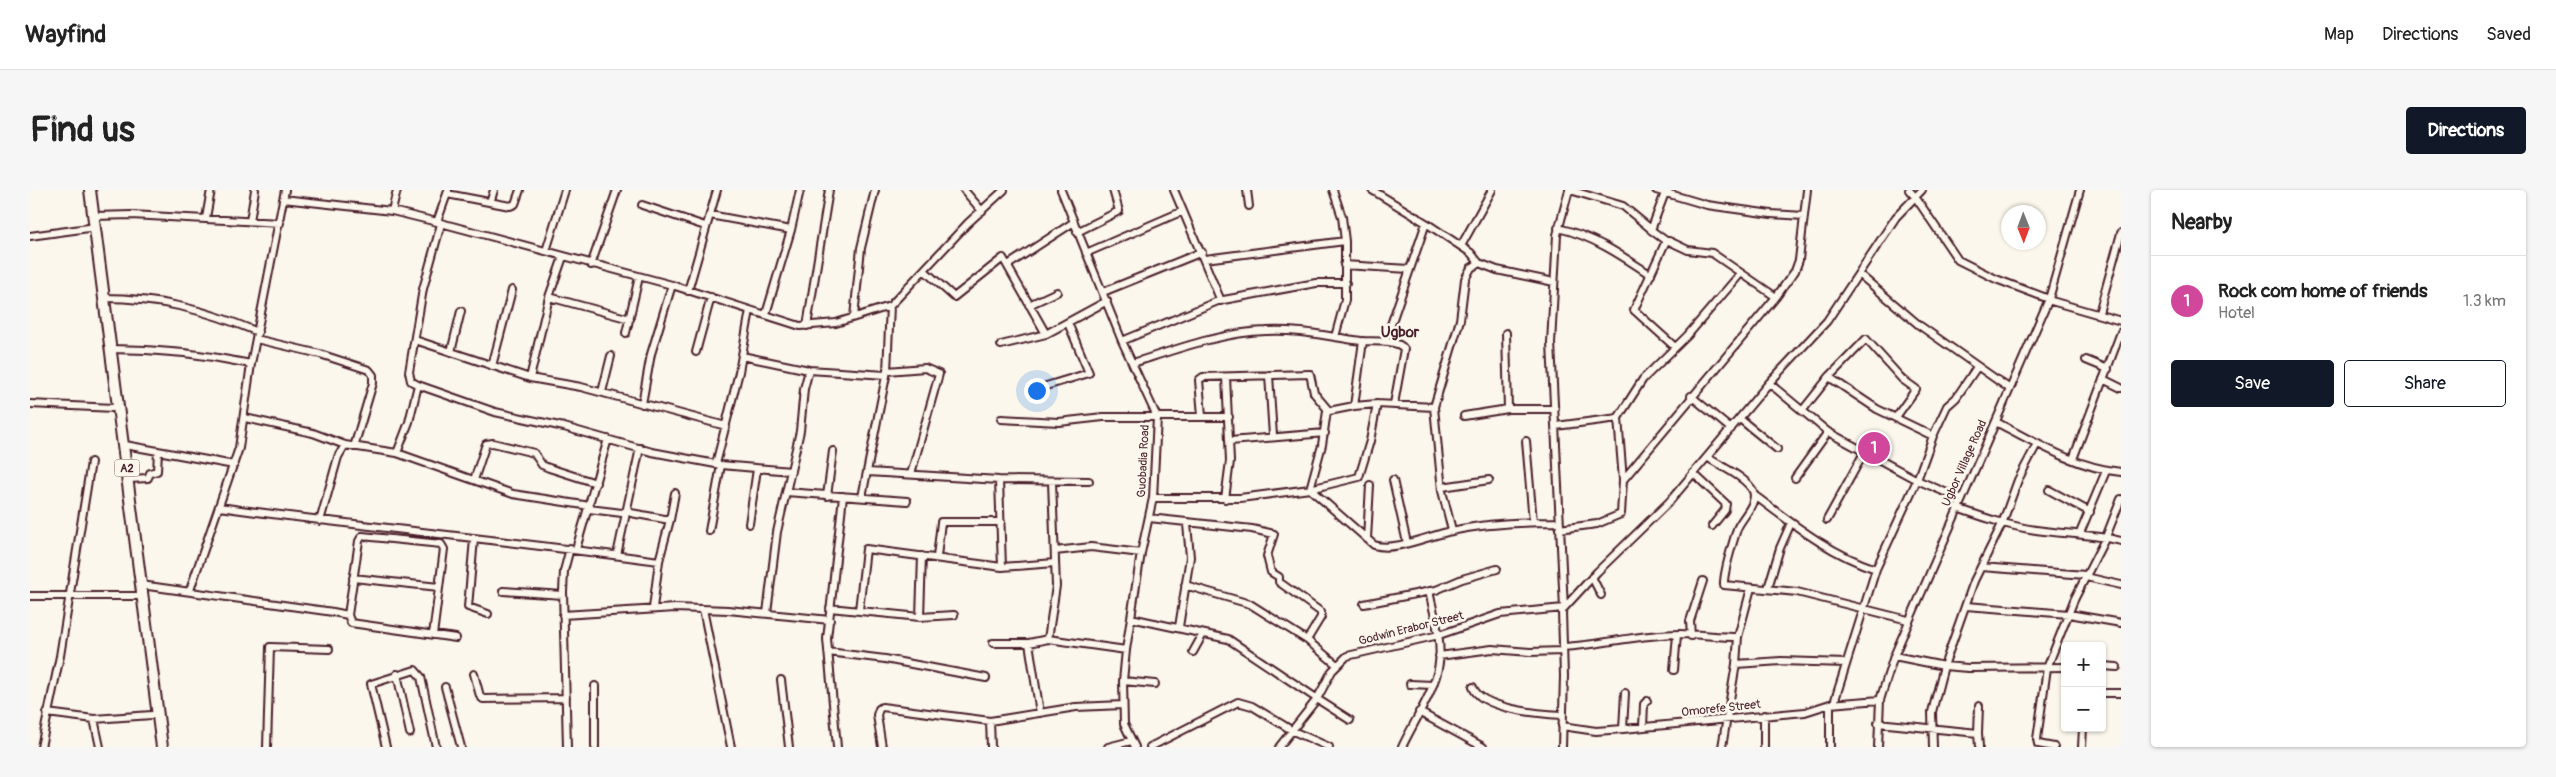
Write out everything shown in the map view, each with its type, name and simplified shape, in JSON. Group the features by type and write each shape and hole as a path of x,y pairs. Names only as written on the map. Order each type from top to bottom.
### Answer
{"highway":[{"name":"A2","path":"85,190 93,228 124,445 141,585 156,747"},
{"name":"A2","path":"90,190 114,408 162,747"}],"street":[{"path":"206,218 211,190"},
{"path":"250,221 255,190"},
{"path":"190,590 234,465 245,418 251,364 280,223 284,190"},
{"path":"392,211 397,190"},
{"path":"491,200 494,190"},
{"path":"520,190 513,206 448,192 423,289 409,372 411,381 495,412 640,448 718,465 791,471"},
{"path":"546,251 565,190"},
{"path":"591,265 617,190"},
{"path":"688,291 716,190"},
{"path":"766,314 791,230 800,190"},
{"path":"807,326 829,190"},
{"path":"854,318 861,248 875,190"},
{"path":"964,190 982,210"},
{"path":"283,199 392,211 546,251 591,265 639,276 807,326 828,325 890,306 925,271 947,244 1004,190"},
{"name":"Guobadia Road","path":"1061,190 1122,341 1157,416 1153,498 1126,650 1123,705 1124,724 1133,744"},
{"path":"1077,232 1119,211 1113,190"},
{"path":"1174,190 1205,259 1221,301"},
{"path":"1247,190 1249,206"},
{"path":"1333,190 1342,218 1345,241 1344,265 1346,283 1346,300 1336,337"},
{"path":"1372,190 1461,246 1479,263 1497,270 1554,282"},
{"path":"1461,246 1492,190"},
{"path":"1564,608 1551,344 1558,228 1570,190 1622,206 1666,241 1688,250 1712,253 1776,297"},
{"path":"1656,190 1707,205 1804,216"},
{"path":"1623,480 1795,272 1799,260 1807,190"},
{"path":"1909,190 1958,260 1996,279 2048,299 2121,320"},
{"path":"1562,747 1562,612 1564,608 1592,577 1648,524 1770,383 1832,316 1896,217 1922,190"},
{"name":"Ugbor Village Road","path":"1878,747 1880,700 1894,656 2048,299 2080,190"},
{"path":"1651,228 1665,193"},
{"path":"642,205 705,226"},
{"path":"1086,253 1183,211"},
{"path":"710,214 791,230"},
{"path":"94,216 206,218 280,223"},
{"path":"1008,265 1074,222"},
{"path":"1385,342 1426,223"},
{"path":"30,236 93,228"},
{"path":"1558,228 1586,236 1616,252 1651,275"},
{"path":"2099,313 2121,233"},
{"path":"1205,259 1345,241"},
{"path":"1666,241 1634,310 1675,347"},
{"path":"1103,292 1202,252"},
{"path":"530,378 549,297 563,257"},
{"path":"925,271 954,297 1003,258 1046,334"},
{"path":"1452,530 1442,487 1434,407 1460,320 1465,279 1471,268 1479,263"},
{"path":"1344,265 1409,269"},
{"path":"1310,489 1367,540 1380,547 1407,543 1452,530 1533,522 1559,525 1597,524 1621,514 1623,480 1618,418 1643,379 1687,336 1741,273"},
{"path":"1859,274 1919,325 2010,389"},
{"path":"626,333 639,276"},
{"path":"1122,341 1218,301 1293,286 1316,283 1346,283"},
{"path":"642,404 651,354 672,286"},
{"path":"492,366 512,290"},
{"path":"1029,305 1057,292"},
{"path":"549,297 630,319"},
{"path":"103,298 131,298 174,303 212,313 257,336 369,370 373,375 373,383 354,447"},
{"path":"696,352 710,298"},
{"path":"1001,345 1046,334 1107,301"},
{"path":"862,497 887,373 890,306"},
{"path":"709,531 718,465 750,310"},
{"path":"451,352 461,312"},
{"path":"1046,386 1089,373 1068,323"},
{"path":"1133,363 1179,348 1266,330 1385,342 1401,345 1404,349 1394,404"},
{"path":"2073,459 2121,332"},
{"path":"1506,333 1508,409"},
{"path":"1802,410 1829,377 1866,339 1902,379 1916,389 1896,417"},
{"path":"415,340 530,378 602,392 726,426"},
{"path":"1354,406 1363,341"},
{"path":"110,349 150,349 213,356 251,364"},
{"path":"602,392 610,356"},
{"path":"742,356 809,370 887,373 925,368 939,374 911,474"},
{"path":"2086,360 2108,369"},
{"path":"1830,747 1832,704 1865,611 1876,570 1947,406 1956,398 1978,366"},
{"path":"767,613 777,532 800,431 804,390 809,370"},
{"path":"1202,416 1199,379 1310,374 1314,393 1327,411 1325,433 1310,489"},
{"path":"1269,375 1273,436"},
{"path":"1225,499 1230,461 1226,377"},
{"path":"1829,377 1877,409 1933,436"},
{"path":"2104,379 2121,388"},
{"path":"1770,383 1828,432 1916,480 1961,499"},
{"path":"396,453 409,422 418,385"},
{"path":"1691,396 1731,429"},
{"path":"30,404 114,408"},
{"path":"1327,411 1377,404 1434,407"},
{"path":"1153,498 1225,499 1310,489 1359,478 1370,441 1377,404"},
{"path":"1464,416 1508,409 1554,409"},
{"path":"1001,419 1059,422 1102,417 1229,417"},
{"path":"245,418 305,431 345,446 396,453 513,494 622,513 628,510"},
{"path":"1556,426 1618,418"},
{"path":"1740,419 1777,449"},
{"path":"1996,422 2037,444 2073,459 2106,471 2121,472"},
{"path":"1795,478 1828,432"},
{"path":"1230,441 1325,433"},
{"path":"567,747 563,615 564,570 589,507 608,439"},
{"path":"1526,441 1533,522"},
{"path":"474,480 486,444 493,443 534,453 542,465 596,482"},
{"path":"1933,747 1931,728 1934,701 1944,666 1981,567 2002,524 2018,480 2037,444"},
{"path":"124,445 234,465"},
{"path":"320,521 338,457 345,446"},
{"path":"617,555 640,448"},
{"path":"128,479 148,478 150,473 157,471 158,451"},
{"path":"828,496 833,451"},
{"path":"1828,520 1865,451"},
{"path":"1707,457 1743,481 1752,490 1754,495 1821,544 1855,562 1876,570"},
{"path":"41,747 60,656 91,462"},
{"path":"749,524 757,469"},
{"path":"2080,533 2106,471"},
{"path":"868,472 1052,482 1089,480"},
{"path":"1693,473 1726,504 1725,510 1712,526"},
{"path":"998,480 1002,567"},
{"path":"1392,480 1407,543"},
{"path":"1442,487 1489,480"},
{"path":"1048,639 1056,586 1052,482"},
{"path":"1367,540 1370,484"},
{"path":"2049,490 2090,512"},
{"path":"786,492 907,501"},
{"path":"653,608 659,561 675,493"},
{"path":"1754,495 1753,502 1738,527 1724,583 1726,586 1768,588 1797,592 1865,611 1908,620"},
{"path":"837,747 828,652 830,608 843,496"},
{"path":"2054,747 2038,744 2037,739 2048,668 2069,614 2106,537 2121,499"},
{"path":"219,507 320,521 573,549 659,561"},
{"path":"1957,508 2002,524 2037,530 2080,533 2121,541"},
{"path":"628,510 631,513 670,520"},
{"path":"1149,518 1187,524 1252,529 1274,534 1267,556 1271,572 1279,577 1279,582 1283,586 1321,612 1321,617 1307,640"},
{"path":"937,558 940,522 1001,522"},
{"path":"1768,588 1780,548 1791,523"},
{"path":"1179,627 1190,557 1187,524"},
{"path":"433,635 443,546 362,536 359,541 348,615 351,623 433,635 456,638"},
{"path":"474,539 467,604 470,609 488,614"},
{"path":"1055,551 1090,546 1142,554"},
{"path":"859,610 866,549 1002,567 1056,563"},
{"path":"920,617 919,596 922,556"},
{"path":"1981,567 2086,576 2121,585"},
{"path":"1364,604 1430,592 1496,569"},
{"path":"1592,577 1601,595"},
{"path":"354,578 439,587"},
{"path":"1690,636 1690,621 1703,581"},
{"path":"141,585 190,590 348,615"},
{"path":"1185,586 1250,604 1307,640 1337,665"},
{"path":"1722,747 1725,718 1736,664 1738,637 1751,588"},
{"path":"503,591 563,595"},
{"path":"1402,747 1433,685 1439,656 1439,635 1430,592"},
{"path":"30,596 141,596"},
{"path":"1966,606 2069,614 2121,622"},
{"path":"563,615 653,608 767,613 830,620"},
{"path":"830,608 920,617 954,615"},
{"name":"Godwin Erabor Street","path":"1279,747 1293,732 1337,665 1348,656 1362,651 1439,635 1500,614 1564,608"},
{"path":"703,609 731,747"},
{"path":"1131,618 1179,627 1228,640 1350,720"},
{"path":"1192,652 1203,634"},
{"path":"1439,656 1492,649 1530,652 1594,646 1626,639 1677,635 1738,637"},
{"path":"1674,670 1677,635"},
{"path":"993,643 1029,643 1048,639 1126,650"},
{"path":"1029,643 1040,713"},
{"path":"267,747 270,646 329,650"},
{"path":"828,652 885,659 986,678"},
{"path":"1894,656 1944,666 2061,667"},
{"path":"1736,664 1781,661 1846,663"},
{"path":"2106,666 2117,667"},
{"path":"386,747 371,684 411,670 419,672 436,747"},
{"path":"397,674 410,733"},
{"path":"474,674 480,696 483,699 566,698"},
{"path":"781,680 789,747"},
{"path":"1124,681 1155,684"},
{"path":"1410,684 1433,685"},
{"path":"595,686 595,747"},
{"path":"444,687 461,747"},
{"path":"1473,687 1481,698 1494,703 1529,712 1562,715"},
{"path":"1623,729 1625,693"},
{"path":"2106,693 2121,693"},
{"name":"Omorefe Street","path":"1562,726 1596,731 1623,729 1805,712 1832,704 1880,700"},
{"path":"1643,727 1644,704 1647,701"},
{"path":"1150,747 1238,702 1252,706 1293,732 1329,747"},
{"path":"882,747 877,715 882,707 990,721 1076,706 1123,705"},
{"path":"1979,706 1979,747"},
{"path":"1419,712 1483,747"},
{"path":"47,713 94,719 152,715"},
{"path":"1764,715 1764,747"},
{"path":"94,719 100,747"},
{"path":"990,721 991,747"},
{"path":"1878,723 1978,732"},
{"path":"2082,747 2083,732"},
{"path":"1108,747 1133,744"}],"place":[{"name":"Rock com home of friends","path":"1874,448"}],"district":[{"name":"Ugbor","path":"1400,332"}]}
